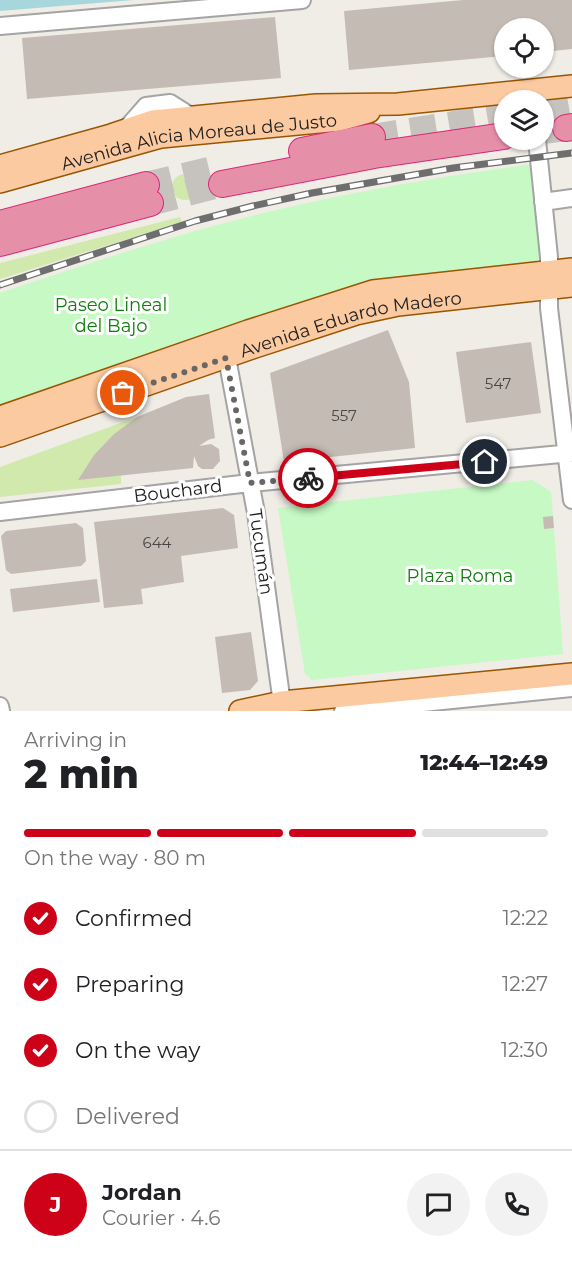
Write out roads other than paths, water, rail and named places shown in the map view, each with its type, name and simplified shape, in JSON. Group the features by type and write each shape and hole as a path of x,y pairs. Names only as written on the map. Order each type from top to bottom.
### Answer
{"highway":[{"path":"372,137 219,176 494,137"},
{"path":"0,224 148,194 0,243"}],"main road":[{"name":"Avenida Alicia Moreau de Justo","path":"554,90 572,86"},
{"name":"Avenida Alicia Moreau de Justo","path":"0,166 153,121 316,105 398,104 494,98"},
{"name":"Avenida Alicia Moreau de Justo","path":"0,182 161,137 340,120 398,104"},
{"name":"Avenida Eduardo Madero","path":"0,436 333,321 378,309 549,280 572,269"},
{"name":"Avenida Eduardo Madero","path":"0,417 248,331 373,291 549,280 572,286"},
{"path":"240,711 572,674"}],"street":[{"path":"0,26 302,0"},
{"path":"538,150 549,280 549,308 569,454 572,500"},
{"path":"543,202 572,198"},
{"name":"Tucumán","path":"226,358 250,483 283,707"},
{"name":"Bouchard","path":"0,512 250,483 569,454"},
{"path":"343,711 572,688"},
{"path":"445,711 572,699"},
{"path":"0,706 1,711"}],"water":[{"path":"0,0 134,0 0,11"}],"tunnel":[{"path":"554,108 572,105"},
{"path":"372,137 494,118"},
{"path":"554,130 566,128"},
{"path":"146,185 213,169"},
{"path":"150,203 222,184"}],"railway":[{"path":"0,285 195,221 253,206 453,168 572,153"}],"park label":[{"name":"Paseo Lineal del Bajo","path":"111,315"},
{"name":"Plaza Roma","path":"460,576"}]}
